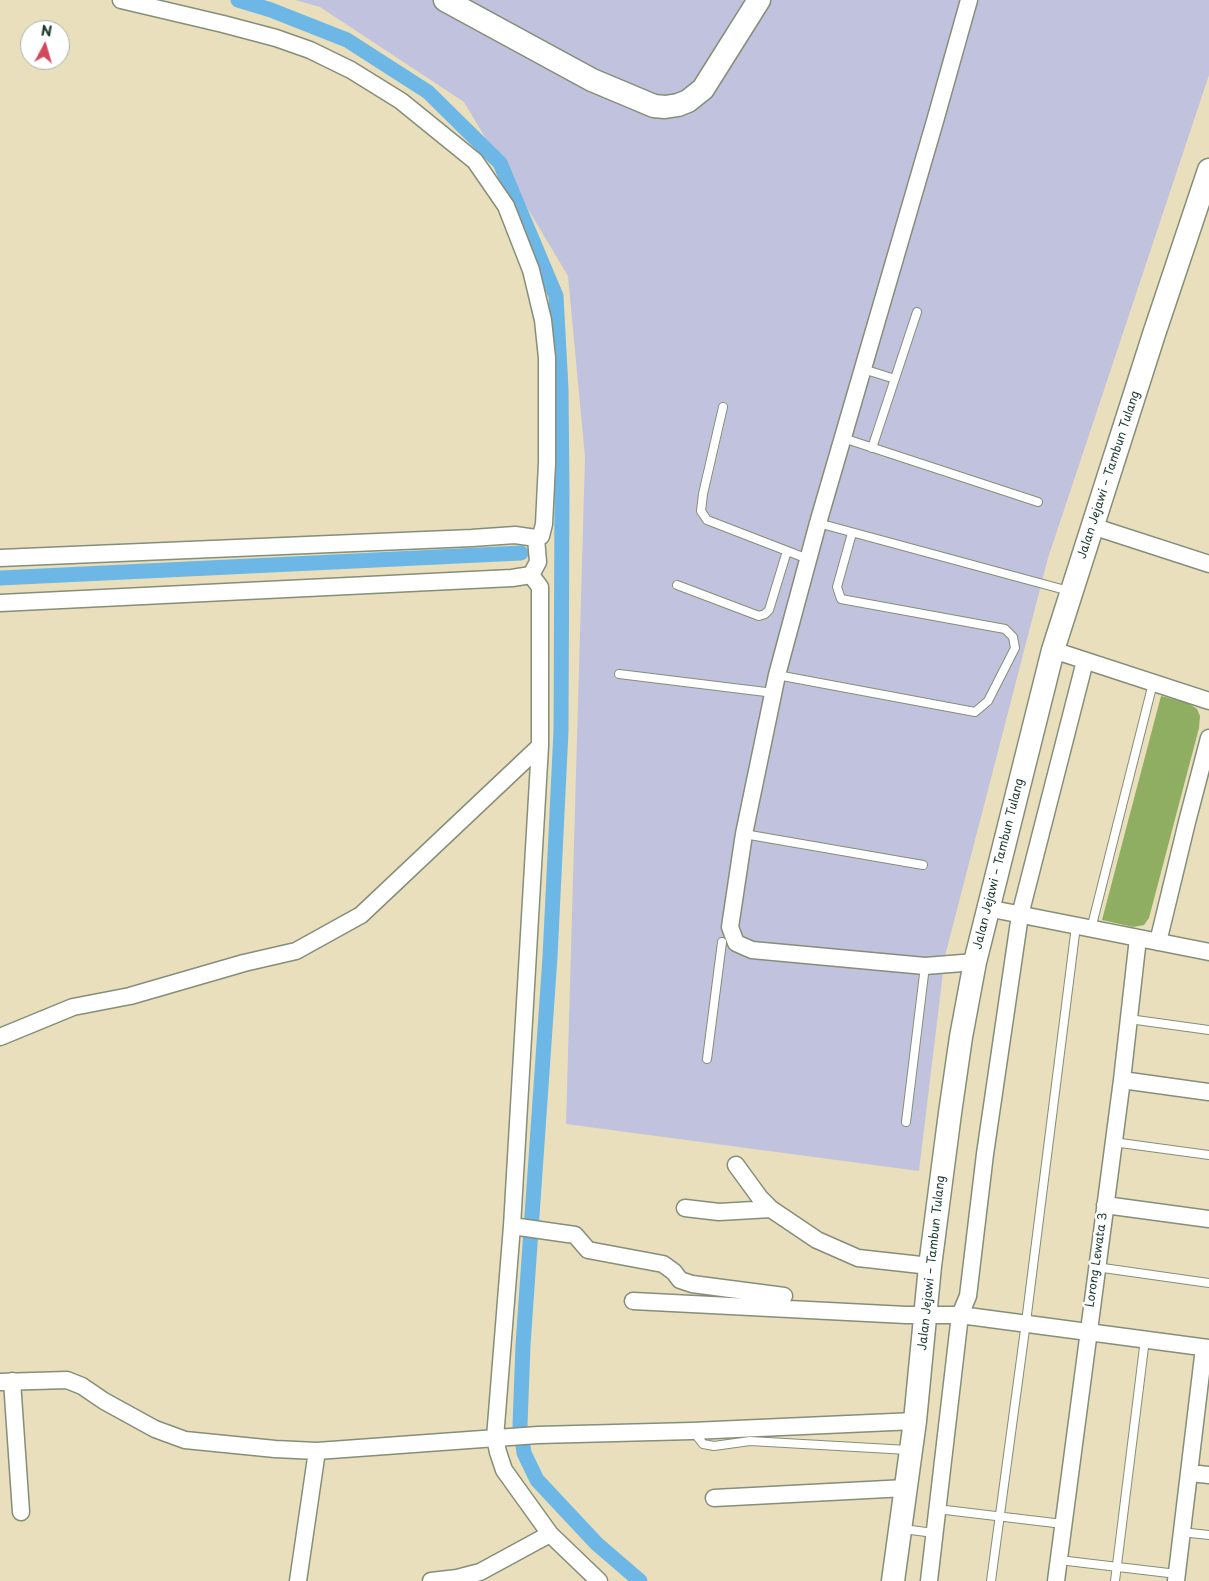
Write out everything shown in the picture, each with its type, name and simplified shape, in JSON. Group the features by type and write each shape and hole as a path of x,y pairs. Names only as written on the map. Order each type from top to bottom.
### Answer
{"street":[{"path":"0,558 515,535 536,538 541,536 544,524 547,358 543,320 531,270 506,206 475,161 401,101 351,70 310,50 276,38 121,0"},
{"path":"445,0 592,80 654,106 665,107 678,105 703,89 759,0"},
{"path":"969,0 808,559 777,675 744,834 730,927 736,943 752,950 924,966 975,962"},
{"name":"Jalan Jejawi – Tambun Tulang","path":"893,1581 915,1421 930,1266 952,1094 975,962 987,908 1053,650 1209,170"},
{"path":"1092,526 1209,564"},
{"path":"531,575 538,562 536,538"},
{"path":"0,602 512,578 531,575"},
{"path":"531,575 540,587 540,746 517,1227 501,1437 498,1452 504,1470 550,1534 599,1581"},
{"path":"1053,650 1209,701"},
{"path":"929,1581 960,1315 968,1296 985,1154 1020,916 1085,661"},
{"path":"1158,942 1186,822 1209,738"},
{"path":"0,1037 73,1006 130,996 244,963 296,951 361,915 540,746"},
{"path":"987,908 1209,952"},
{"name":"Lorong Lewata 3","path":"1056,1581 1122,1080 1138,938"},
{"path":"1122,1080 1209,1092"},
{"path":"736,1165 760,1198 771,1209 817,1240 858,1258 930,1266"},
{"path":"1105,1205 1209,1219"},
{"path":"685,1208 719,1212 771,1209"},
{"path":"517,1227 575,1235 588,1250 663,1264 674,1272 680,1280 692,1284 784,1296"},
{"path":"633,1301 926,1316 960,1315 1026,1322 1207,1348 1176,1577"},
{"path":"21,1512 6,1381 67,1380 82,1386 155,1430 185,1440 317,1451 538,1435 692,1431 915,1421"},
{"path":"302,1580 317,1451"},
{"path":"1190,1473 1209,1475"},
{"path":"714,1498 906,1488"},
{"path":"431,1581 457,1578 480,1572 550,1534"}],"lane":[{"path":"872,448 917,312"},
{"path":"863,369 895,379"},
{"path":"723,407 703,494 701,511 707,520 808,559"},
{"path":"843,438 1038,502"},
{"path":"818,524 1072,592"},
{"path":"777,675 976,712 988,701 1015,648 1013,637 1005,629 841,599 837,587 852,533"},
{"path":"677,585 759,616 769,610 787,551"},
{"path":"619,674 774,693"},
{"path":"991,1581 1083,927 1153,683"},
{"path":"744,834 923,866"},
{"path":"707,1059 722,942"},
{"path":"906,1122 924,966"},
{"path":"1129,1019 1209,1030"},
{"path":"1113,1142 1209,1155"},
{"path":"1096,1267 1209,1283"},
{"path":"1114,1581 1146,1339"},
{"path":"692,1431 703,1444 714,1446 750,1441 910,1450"},
{"path":"937,1509 1063,1524"},
{"path":"901,1528 934,1533"},
{"path":"1182,1532 1209,1535"},
{"path":"1059,1560 1176,1577"}],"shaded area":[{"path":"295,0 1209,0 1209,75 1048,558 945,956 919,1171 566,1124 585,457 568,276 464,102 320,7"}],"green space":[{"path":"1161,696 1188,703 1197,709 1200,716 1199,728 1149,918 1144,925 1133,927 1102,920"}],"waterway":[{"path":"238,0 271,10 347,40 428,92 500,163 556,296 561,389 561,731 550,957 523,1345 520,1425 524,1453 537,1480 597,1544 640,1581"},
{"path":"0,578 521,553"}]}
